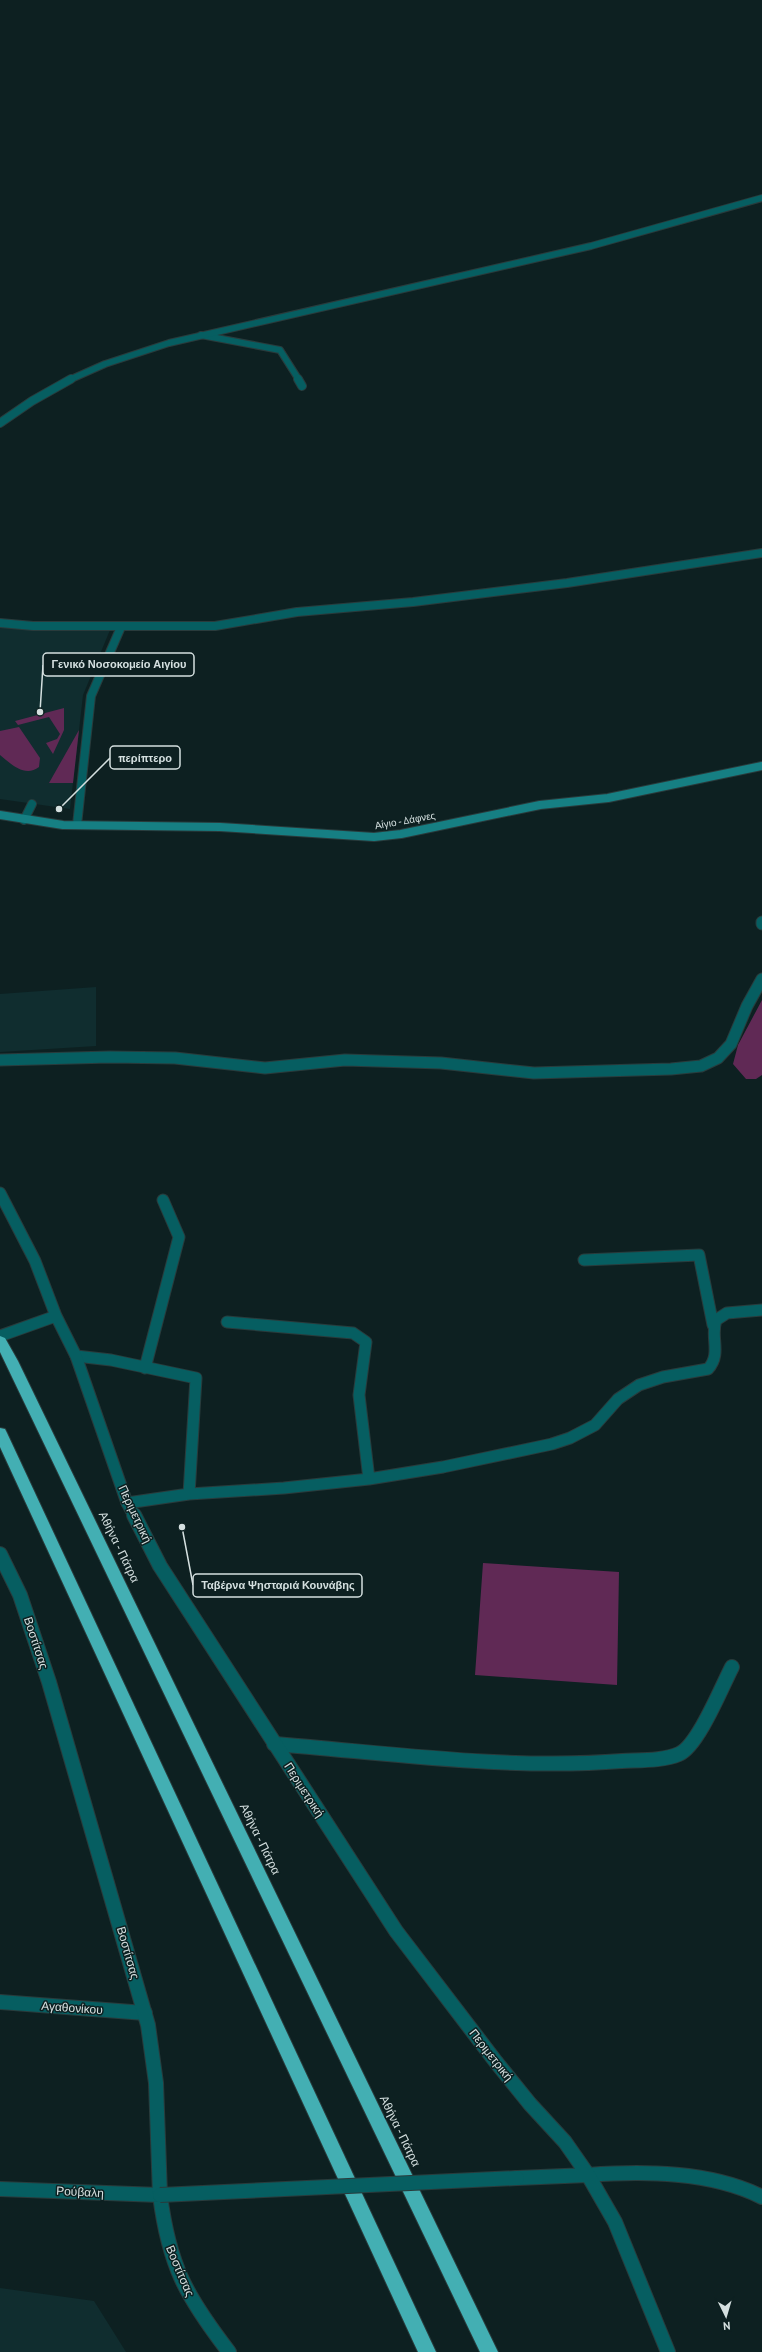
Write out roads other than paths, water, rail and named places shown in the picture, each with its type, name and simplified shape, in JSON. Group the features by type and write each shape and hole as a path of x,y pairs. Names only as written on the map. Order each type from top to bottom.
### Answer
{"highway":[{"name":"Αθήνα - Πάτρα","path":"0,1341 12,1361 489,2352"},
{"path":"0,1433 427,2352"}],"main road":[{"name":"Αίγιο - Δάφνες","path":"0,815 24,820 77,825 220,827 374,837 401,834 540,805 608,798 762,766"}],"street":[{"path":"0,423 19,409 61,384 105,363 158,345 373,294 559,255 665,227 762,198"},
{"path":"201,335 280,350 286,357 302,386"},
{"path":"0,623 33,626 121,628 232,624 297,612 414,602 567,583 762,553"},
{"path":"77,825 91,696 121,628"},
{"path":"24,820 32,804"},
{"path":"0,1060 110,1057 175,1058 265,1068 345,1060 441,1063 534,1073 671,1069 701,1066 718,1058 731,1044 747,1006 762,979"},
{"name":"Περιμετρική","path":"0,1193 35,1261 56,1316 76,1356 127,1503 160,1566 396,1931 496,2062 530,2104 565,2142 588,2175 615,2222 668,2352"},
{"path":"145,1368 179,1237 163,1200"},
{"path":"127,1503 188,1494 284,1488 369,1479 443,1467 570,1438 601,1421 618,1399 633,1388 659,1378 700,1372 711,1367 716,1356 713,1325 699,1255 584,1260"},
{"path":"713,1325 718,1318 727,1313 762,1310"},
{"path":"0,1336 56,1316"},
{"path":"227,1322 290,1329 354,1333 366,1342 360,1395 369,1479"},
{"path":"76,1356 111,1360 196,1378 188,1494"},
{"name":"Βοστίτσας","path":"0,1554 20,1595 49,1682 145,2013 156,2083 160,2195 167,2241 185,2288 201,2315 229,2352"},
{"path":"274,1744 474,1760 581,1764 661,1758 680,1754 694,1742 732,1667"},
{"name":"Αγαθονίκου","path":"0,2002 145,2013"},
{"name":"Ρούβαλη","path":"0,2189 160,2195 588,2175 622,2172 670,2173 714,2181 762,2197"}],"place":[{"name":"Γενικό Νοσοκομείο Αιγίου","path":"40,712"},
{"name":"περίπτερο","path":"59,809"},
{"name":"Ταβέρνα Ψησταριά Κουνάβης","path":"182,1527"}]}
